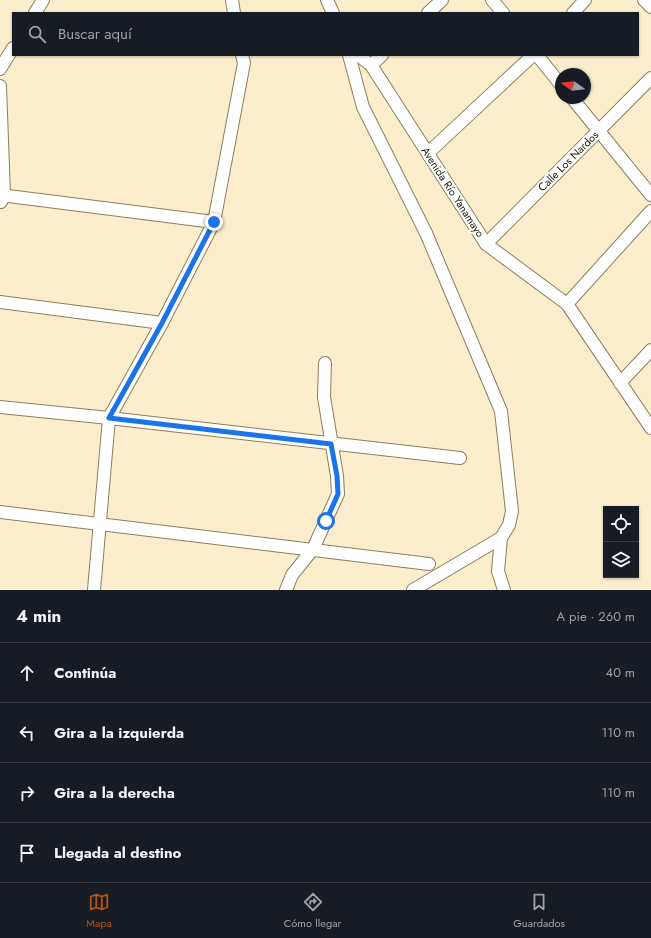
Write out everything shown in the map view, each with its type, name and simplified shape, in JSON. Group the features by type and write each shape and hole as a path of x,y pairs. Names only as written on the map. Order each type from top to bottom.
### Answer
{"street":[{"path":"36,12 43,0"},
{"path":"232,0 234,12"},
{"path":"327,0 333,12"},
{"path":"429,12 442,0"},
{"path":"492,0 501,12"},
{"path":"574,12 585,0"},
{"path":"644,0 651,7"},
{"path":"0,69 12,50"},
{"path":"94,590 109,418 162,323 214,222 244,63 242,56"},
{"path":"349,56 363,107 426,233 501,411 512,511 509,525 501,538 498,571 504,590"},
{"name":"Avenida Río Yanamayo","path":"359,56 371,65 486,244 567,304 651,428"},
{"path":"371,65 381,56"},
{"path":"428,153 532,56"},
{"path":"538,56 555,78"},
{"name":"Calle Los Nardos","path":"486,244 651,78"},
{"path":"0,86 1,198 214,222"},
{"path":"577,104 651,195"},
{"path":"567,304 651,211"},
{"path":"0,302 162,323"},
{"path":"620,384 651,350"},
{"path":"286,590 292,575 314,549 338,494 337,476 324,397 325,363"},
{"path":"0,407 460,458"},
{"path":"0,512 429,564"},
{"path":"413,590 501,538"}],"route":[{"path":"214,222 162,323 109,418 331,444 337,476 338,494 326,521"}]}
